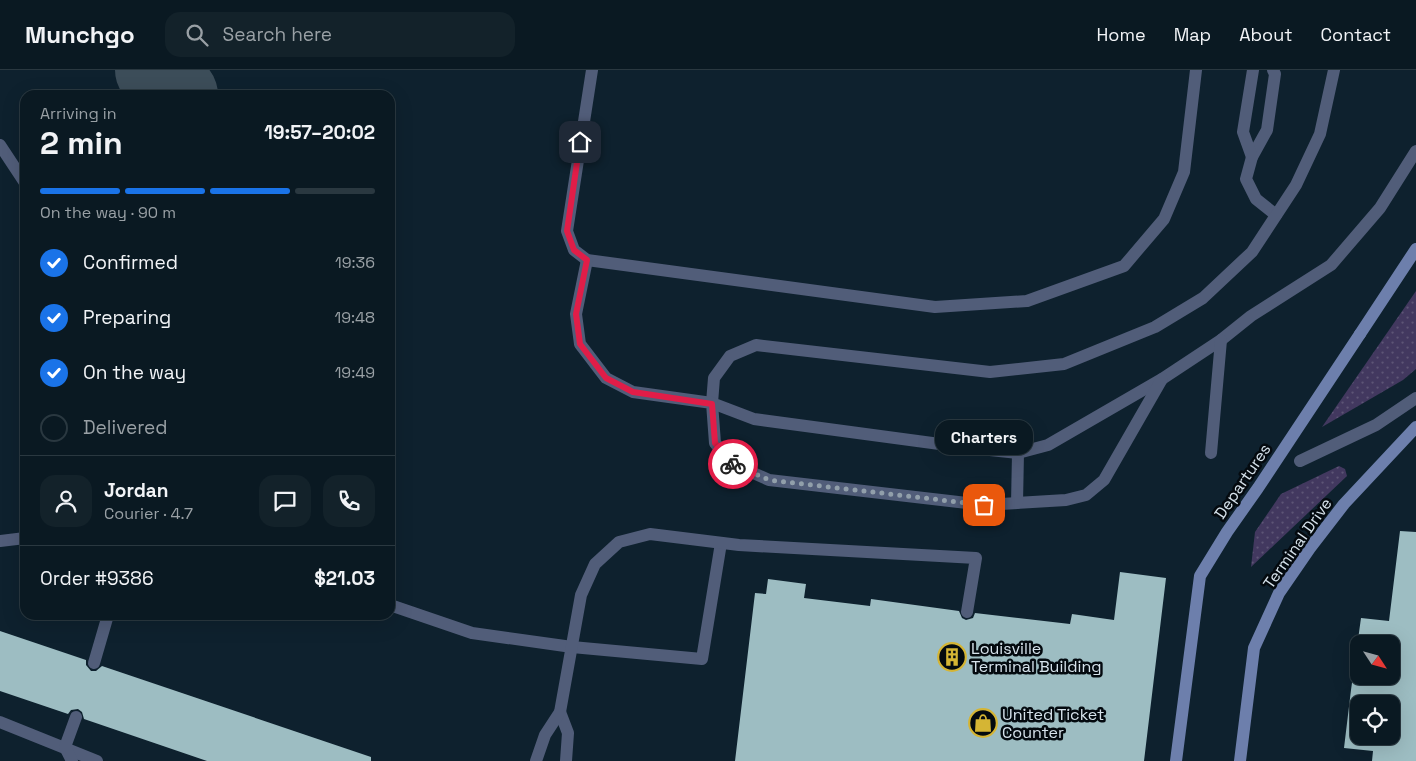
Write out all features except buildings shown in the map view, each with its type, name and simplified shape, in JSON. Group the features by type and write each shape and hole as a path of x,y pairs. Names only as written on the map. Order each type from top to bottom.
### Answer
{"main road":[{"name":"Departures","path":"1176,761 1200,576 1227,532 1264,480 1416,249"},
{"name":"Terminal Drive","path":"1240,761 1254,648 1279,592 1344,504 1416,427"}],"lane":[{"path":"592,70 567,231 574,250 587,260 935,307 1027,301 1124,266 1164,219 1184,172 1196,70"},
{"path":"1252,157 1243,132 1253,70"},
{"path":"1273,70 1275,74 1267,130 1252,157 1246,179 1256,199 1276,216"},
{"path":"1162,380 1104,480 1086,495 1066,500 984,505 769,480 733,464 715,443 712,404 714,378 730,356 756,345 990,372 1064,364 1155,326 1203,298 1252,252 1296,185 1320,134 1334,70"},
{"path":"0,145 20,176"},
{"path":"587,260 576,314 580,344 606,378 633,392 712,404 754,419 1018,453 1048,445 1162,380 1221,340 1251,316 1331,265 1380,208 1416,151"},
{"path":"1211,453 1221,340"},
{"path":"1300,461 1376,424 1416,398"},
{"path":"1017,503 1018,453"},
{"path":"536,761 545,735 560,712 581,595 595,564 619,542 650,534 748,546 976,558 967,612"},
{"path":"0,541 20,539"},
{"path":"395,607 472,633 572,647 702,659 721,542"},
{"path":"94,663 107,620"},
{"path":"560,712 568,733 566,761"},
{"path":"72,761 65,748 76,717"},
{"path":"0,722 97,761"}],"shaded area":[{"path":"1416,291 1416,369 1403,380 1322,427"},
{"path":"1339,466 1345,469 1347,476 1251,567 1255,532 1281,494"}],"taxiway":[{"path":"156,70 173,90"}],"way so far":[{"path":"733,464 769,480 984,505"}],"place":[{"name":"Charters","path":"984,505"},
{"name":"Louisville Terminal Building","path":"952,657"},
{"name":"United Ticket Counter","path":"983,723"}],"route":[{"path":"580,142 567,231 574,250 587,260 576,314 580,344 606,378 633,392 712,404 715,443 733,464"}]}
